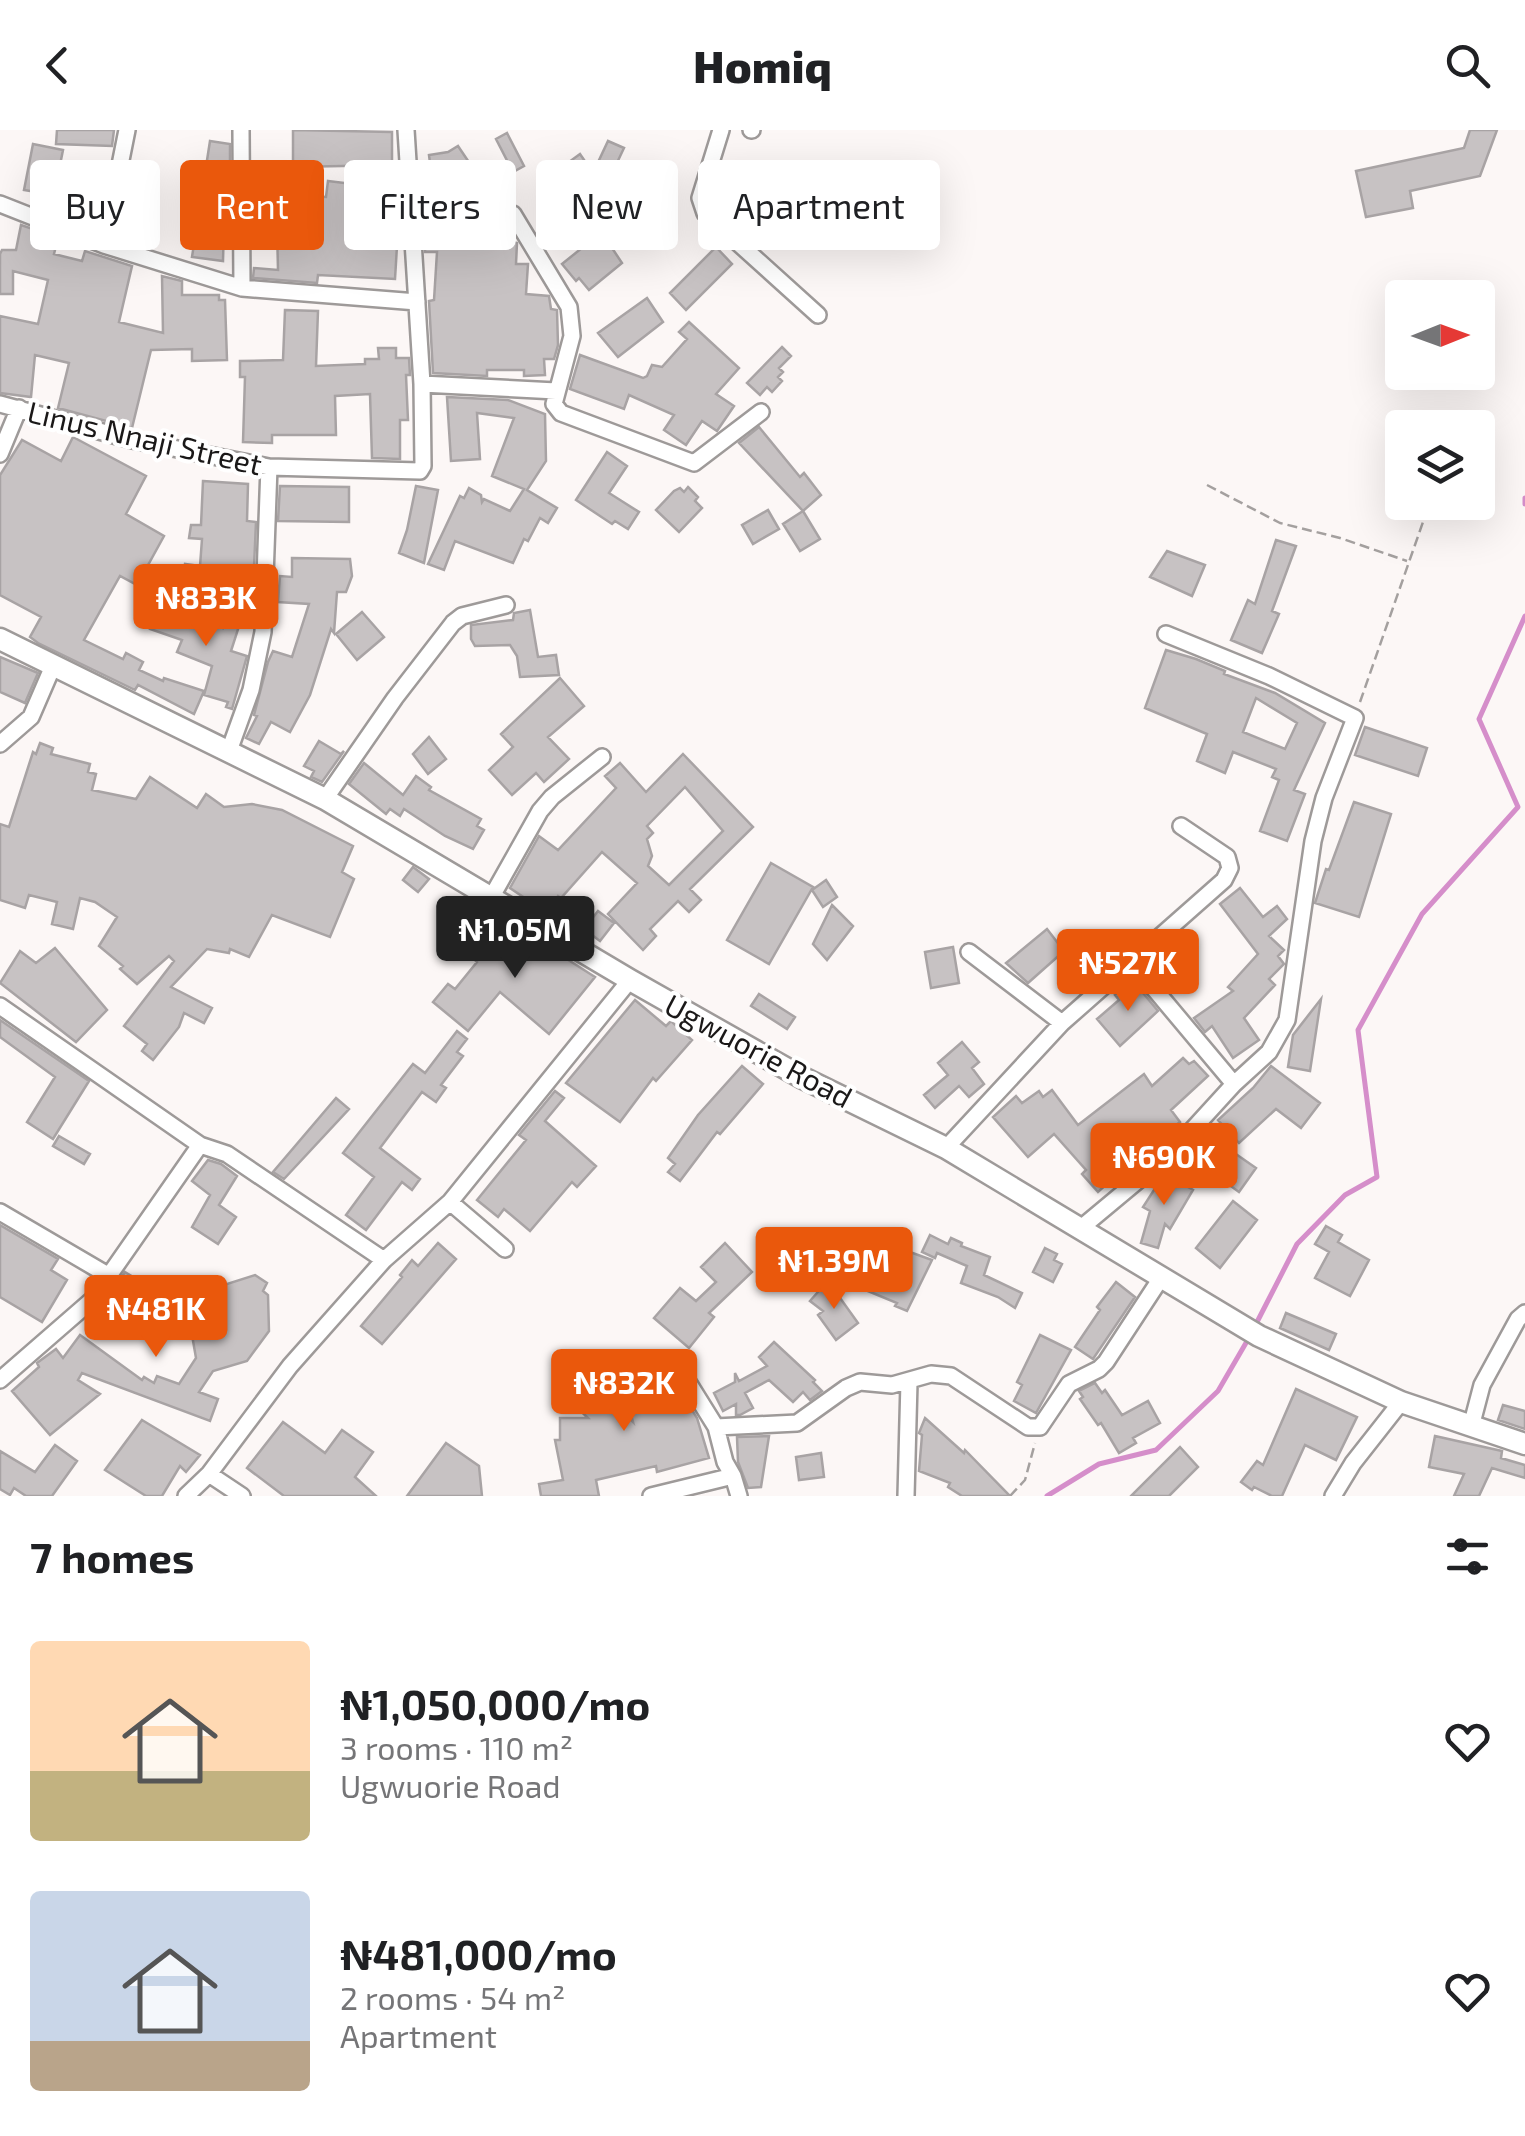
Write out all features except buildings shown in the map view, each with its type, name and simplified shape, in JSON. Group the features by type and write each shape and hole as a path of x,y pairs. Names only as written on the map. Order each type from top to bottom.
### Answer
{"street":[{"path":"121,160 127,130"},
{"path":"241,130 242,288"},
{"name":"Linus Nnaji Street","path":"0,404 132,440 269,467 420,471 422,384 406,130"},
{"path":"720,130 700,198 705,213 818,314"},
{"path":"0,204 30,216"},
{"path":"516,219 569,307 572,336 554,404 561,413 694,463 760,412"},
{"path":"120,250 242,288 417,302"},
{"path":"422,384 556,392"},
{"path":"0,454 18,408"},
{"path":"229,751 251,690 263,632 269,467"},
{"path":"325,798 453,623 462,616 506,605"},
{"path":"1081,1228 1171,1153 1234,1084 1270,1052 1287,1020 1313,841 1324,798 1355,718 1269,676 1166,634"},
{"name":"Ugwuorie Road","path":"0,639 325,798 803,1078 946,1148 1251,1331 1401,1402 1525,1444"},
{"path":"0,744 31,717 53,666"},
{"path":"490,898 540,811 602,757"},
{"path":"946,1148 1062,1023 1224,880 1230,868 1227,857 1181,826"},
{"path":"969,952 1062,1023"},
{"path":"1130,960 1234,1084"},
{"path":"186,1496 209,1474 290,1366 384,1260 450,1202 630,980"},
{"path":"0,1006 200,1146 227,1154 384,1260"},
{"path":"0,1380 92,1300 200,1146"},
{"path":"450,1202 505,1250"},
{"path":"0,1212 111,1276"},
{"path":"716,1426 796,1423 860,1382 892,1385 931,1374 952,1376 1028,1427 1040,1428 1069,1384 1099,1370 1106,1362 1160,1278"},
{"path":"1472,1424 1482,1385 1518,1319 1525,1314"},
{"path":"678,1366 716,1426 739,1496"},
{"path":"906,1496 909,1382"},
{"path":"1333,1496 1353,1463 1401,1402"},
{"path":"209,1474 242,1496"},
{"path":"651,1496 733,1476"}],"path":[{"path":"1207,485 1280,523 1407,561"},
{"path":"1355,718 1423,522"},
{"path":"1010,1496 1025,1480 1040,1428"}],"waterway":[{"path":"1525,498 1525,504"},
{"path":"1255,1326 1297,1244 1345,1195 1377,1177 1358,1030 1422,914 1518,807 1479,719 1525,616"},
{"path":"1047,1496 1099,1464 1156,1450 1218,1391 1250,1336"}]}
